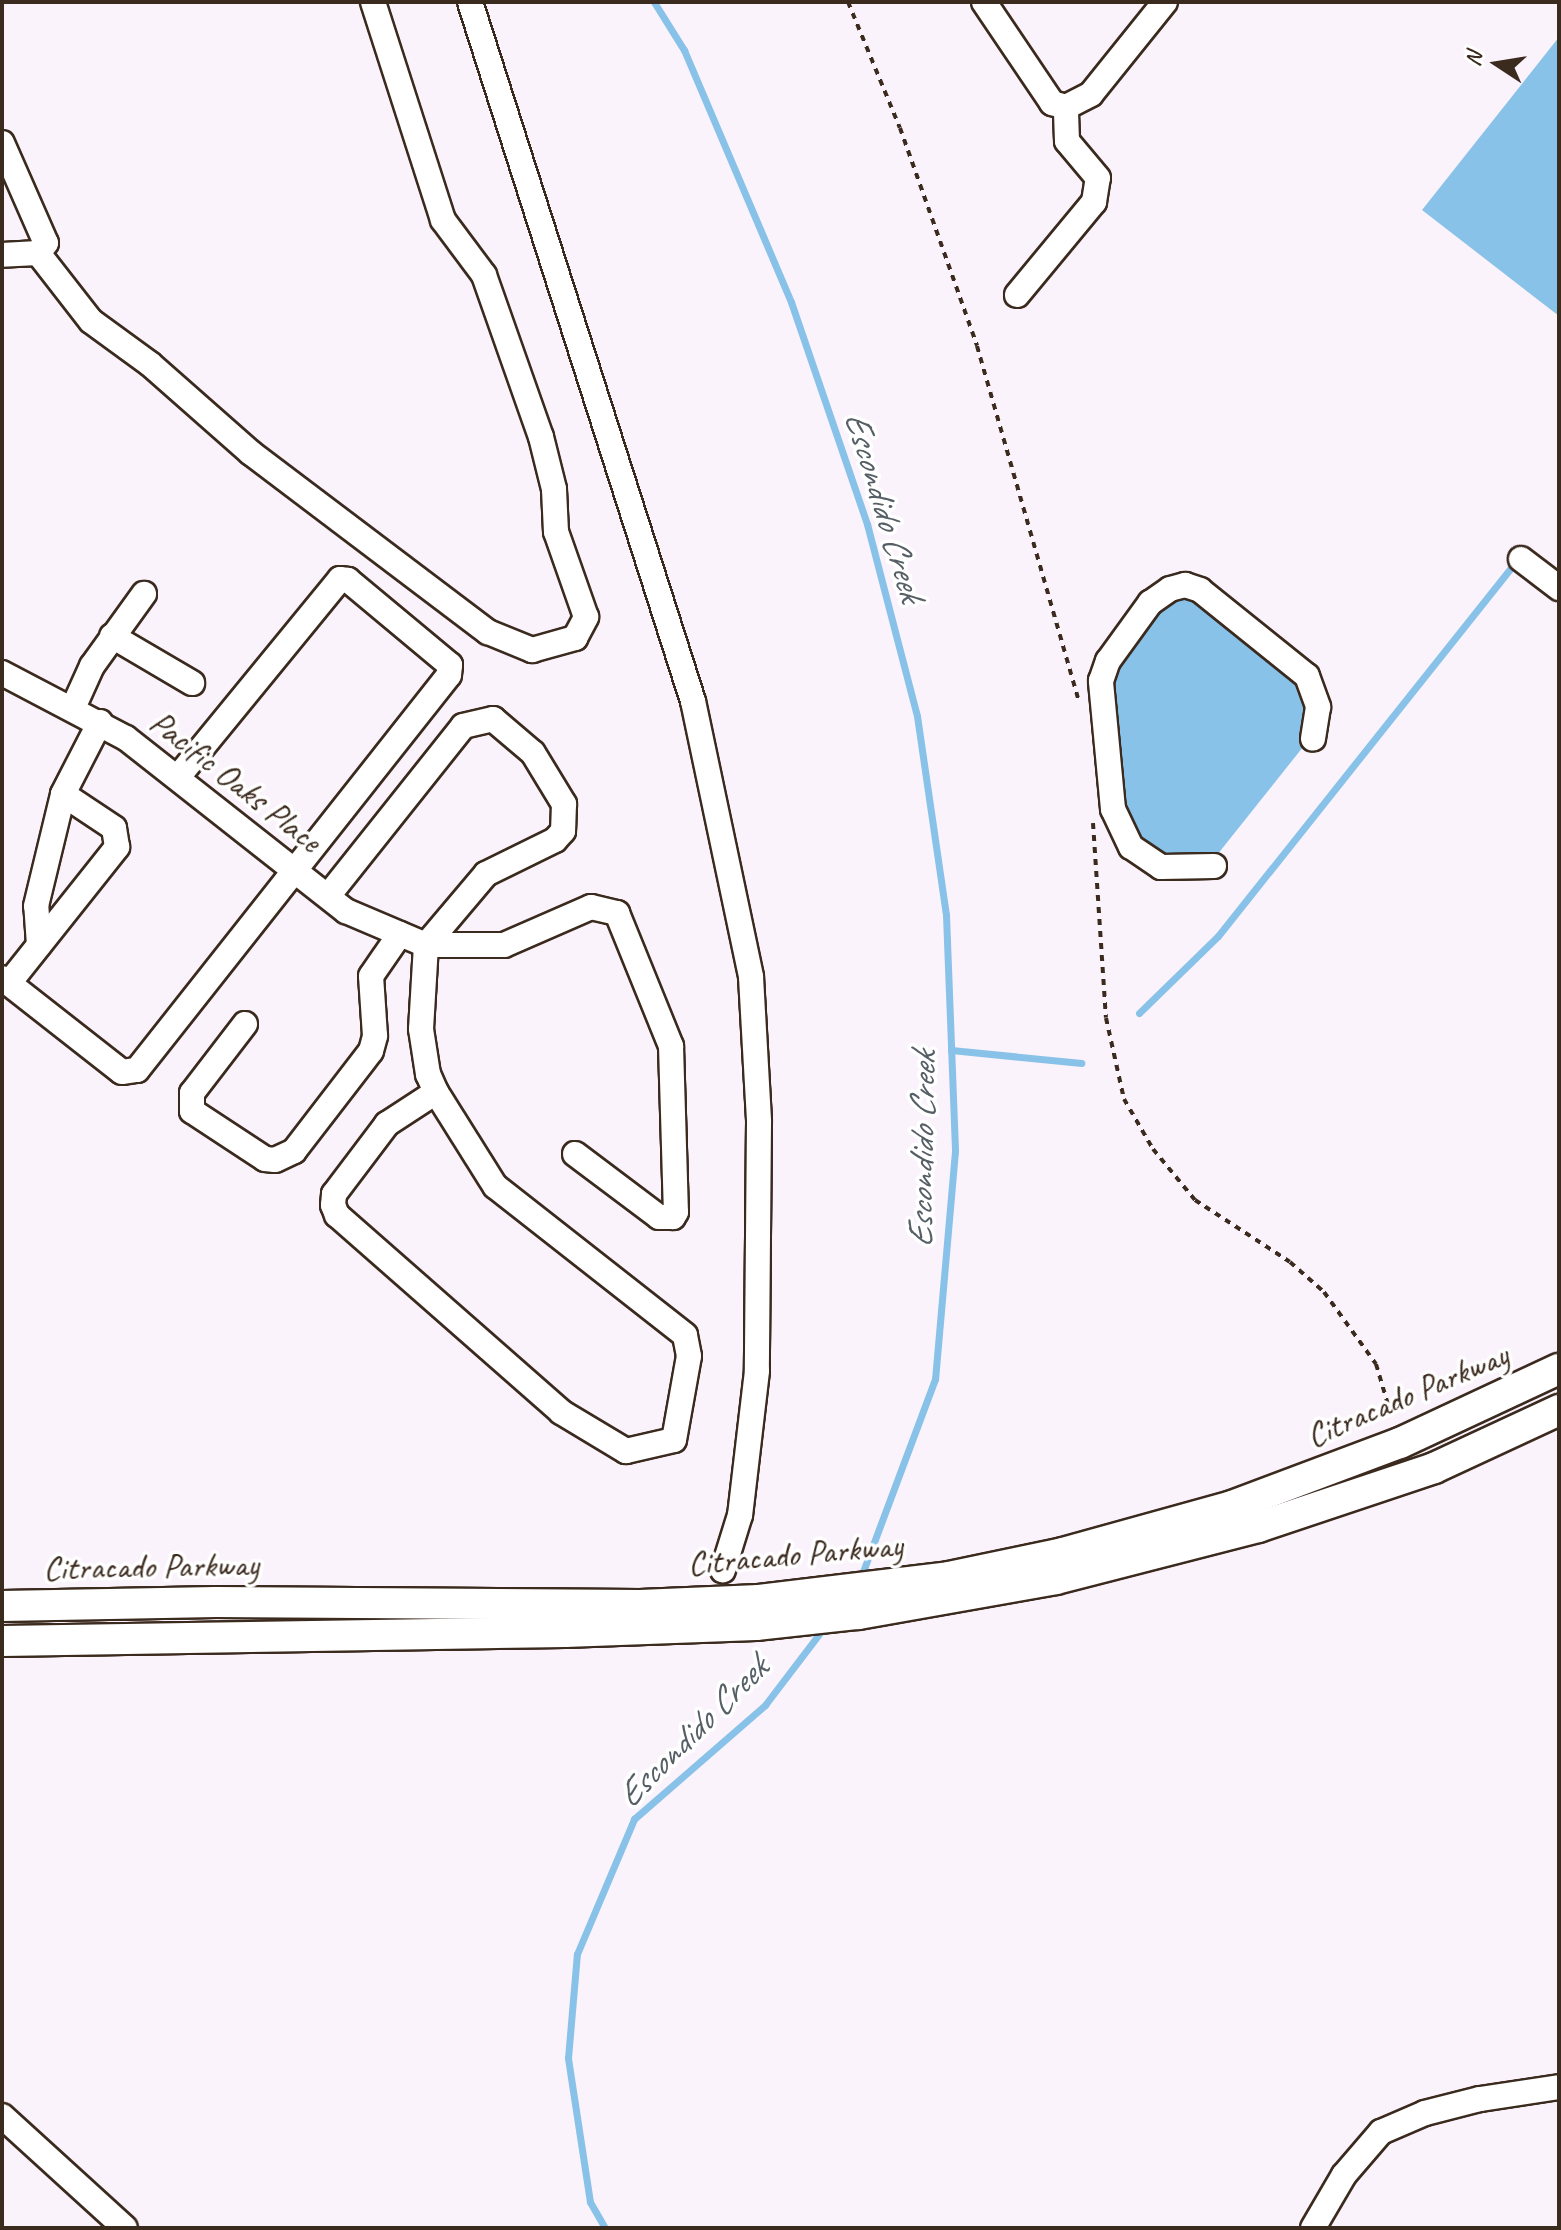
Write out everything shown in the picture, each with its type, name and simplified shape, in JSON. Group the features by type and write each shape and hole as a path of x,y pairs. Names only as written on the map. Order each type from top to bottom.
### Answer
{"main road":[{"name":"Citracado Parkway","path":"1060,1566 1142,1533 1330,1472 1559,1369"},
{"name":"Citracado Parkway","path":"2,1641 758,1613 949,1577 1169,1552 1379,1489 1559,1410"},
{"name":"Citracado Parkway","path":"2,1606 216,1602 758,1613"}],"street":[{"path":"38,253 91,321 150,364 251,453 488,632 532,650 575,638 586,617 556,532 541,437 484,275 443,220 373,2"},
{"path":"470,2 693,701 751,977 759,1122 757,1371 740,1515 723,1570"},
{"path":"984,2 1052,103 1066,107 1091,94 1165,2"},
{"path":"1017,295 1094,202 1098,178 1067,141 1066,107"},
{"path":"2,143 46,243 38,253 2,255"},
{"path":"1521,559 1559,588"},
{"path":"63,794 114,828 120,837 117,847 39,945 5,980 130,1074 449,675 445,656 348,580 332,582 179,776"},
{"path":"1214,866 1172,870 1151,861 1124,838 1113,809 1101,681 1108,661 1150,603 1170,589 1185,585 1200,590 1307,676 1318,707 1313,739"},
{"path":"73,708 112,636 144,594"},
{"path":"112,636 192,683"},
{"name":"Pacific Oaks Place","path":"2,673 100,722 179,776 346,911 426,945"},
{"path":"328,896 463,726 493,719 520,740 549,778 564,804 563,831 555,840 486,874 426,945 421,1029 428,1074 495,1186 685,1335 689,1356 674,1440 626,1451 561,1412 337,1215 334,1194 387,1124 436,1092"},
{"path":"39,945 36,906 63,794 100,722"},
{"path":"426,945 504,945 591,907 617,913 671,1046 673,1217 659,1217 575,1154"},
{"path":"245,1024 192,1093 192,1111 265,1159 275,1160 294,1151 371,1051 375,1036 371,976 400,934"},
{"path":"1313,2228 1344,2175 1381,2132 1453,2106 1559,2087"},
{"path":"2,2116 125,2228"}],"water":[{"path":"1559,37 1559,316 1422,210"},
{"path":"1191,596 1306,685 1307,742 1213,860 1165,864 1123,825 1104,689 1152,611 1166,600"}],"waterway":[{"name":"Escondido Creek","path":"654,2 684,50 791,302 867,524 917,716 946,915 955,1151 935,1379 861,1577"},
{"path":"1139,1013 1218,936 1510,569"},
{"path":"951,1050 1081,1063"},
{"name":"Escondido Creek","path":"605,2228 590,2202 568,2058 577,1954 634,1819 765,1705 823,1629"}]}
